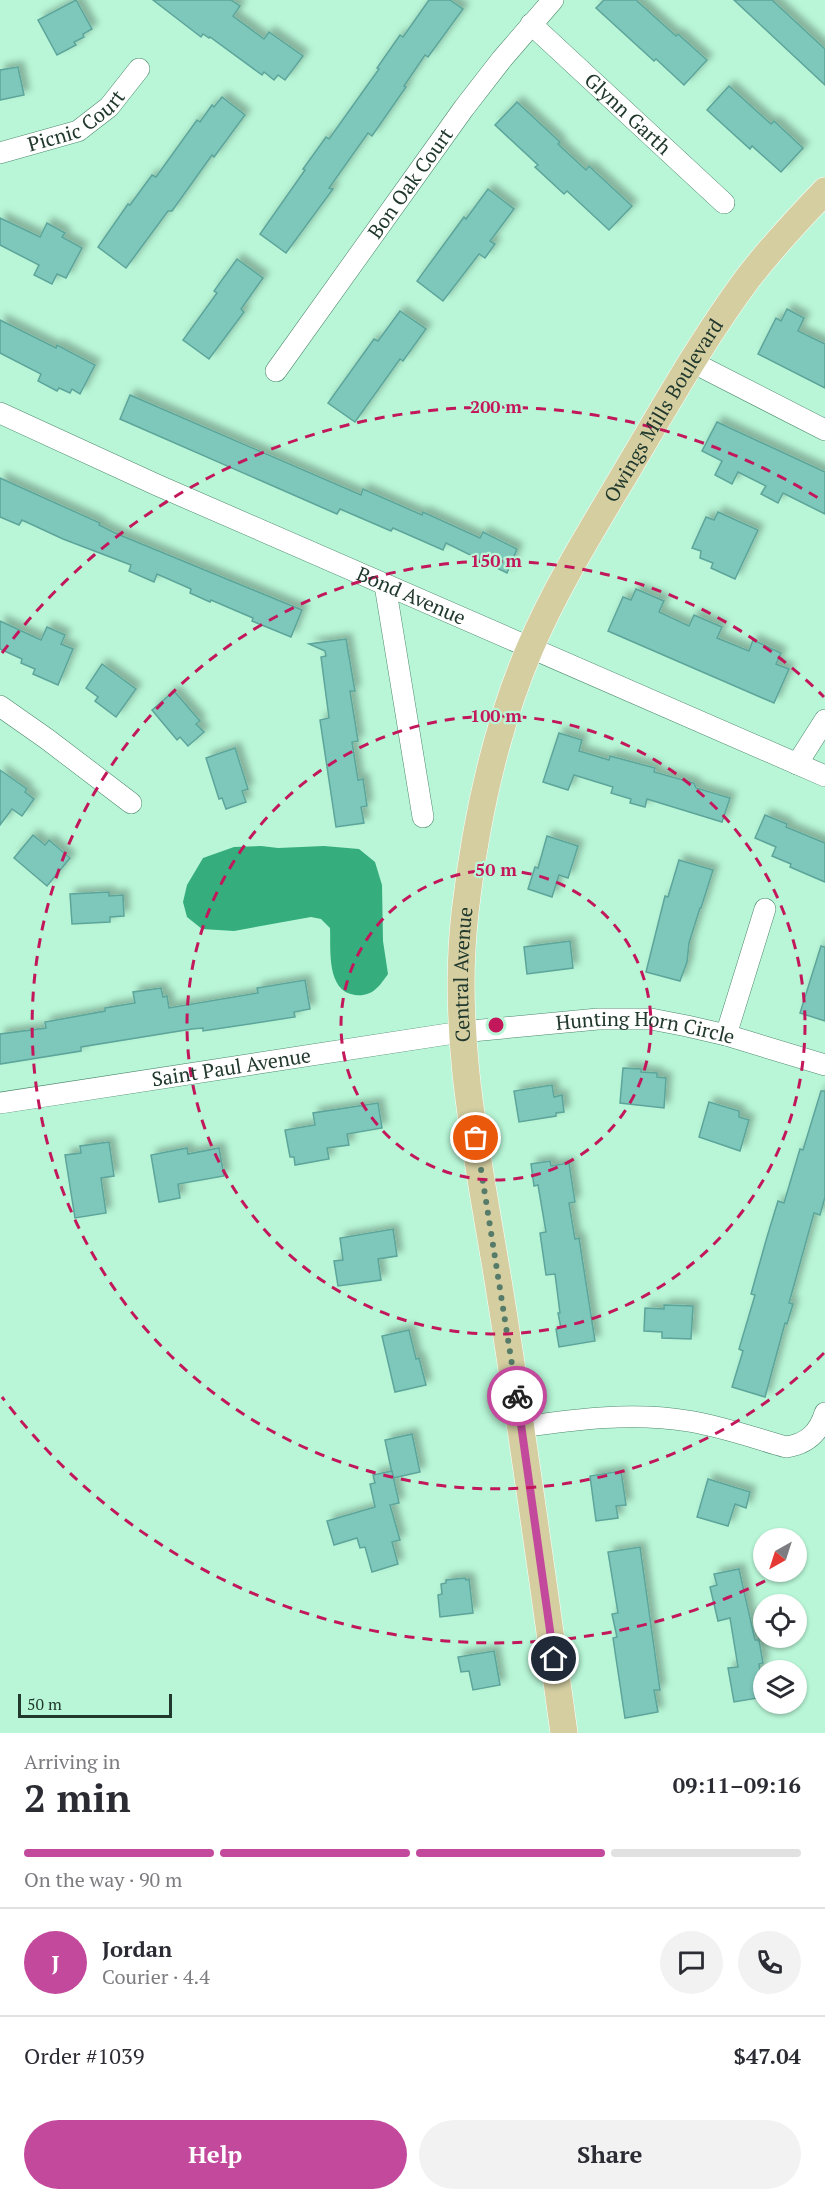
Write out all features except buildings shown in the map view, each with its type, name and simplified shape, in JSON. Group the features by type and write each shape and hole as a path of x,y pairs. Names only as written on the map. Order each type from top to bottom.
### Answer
{"main road":[{"name":"Owings Mills Boulevard","path":"530,649 575,560 692,362 750,276 787,230 825,191"},
{"name":"Central Avenue","path":"530,649 497,748 478,825 465,913 461,1032 522,1427 564,1733"}],"street":[{"name":"Bon Oak Court","path":"276,371 464,108 553,0"},
{"name":"Glynn Garth","path":"531,24 723,203"},
{"name":"Picnic Court","path":"0,153 78,131 109,107 139,69"},
{"path":"692,362 825,430"},
{"name":"Bond Avenue","path":"0,413 157,485 825,776"},
{"path":"385,585 423,817"},
{"path":"0,706 48,739 131,803"},
{"path":"797,764 825,720"},
{"path":"726,1035 765,909"},
{"name":"Hunting Horn Circle","path":"461,1032 598,1019 651,1019 726,1035 825,1065"},
{"name":"Saint Paul Avenue","path":"0,1103 461,1032"},
{"path":"522,1427 590,1418 646,1417 689,1421 786,1447 808,1440 816,1432 825,1413"}],"shaded area":[{"path":"324,846 359,849 375,862 382,885 383,941 388,974 371,993 355,995 339,986 332,968 330,928 321,919 311,917 234,931 202,929 187,917 183,902 187,885 203,858 234,847 278,848"}],"way so far":[{"path":"476,1138 517,1396"}],"route":[{"path":"517,1396 554,1659"}]}
